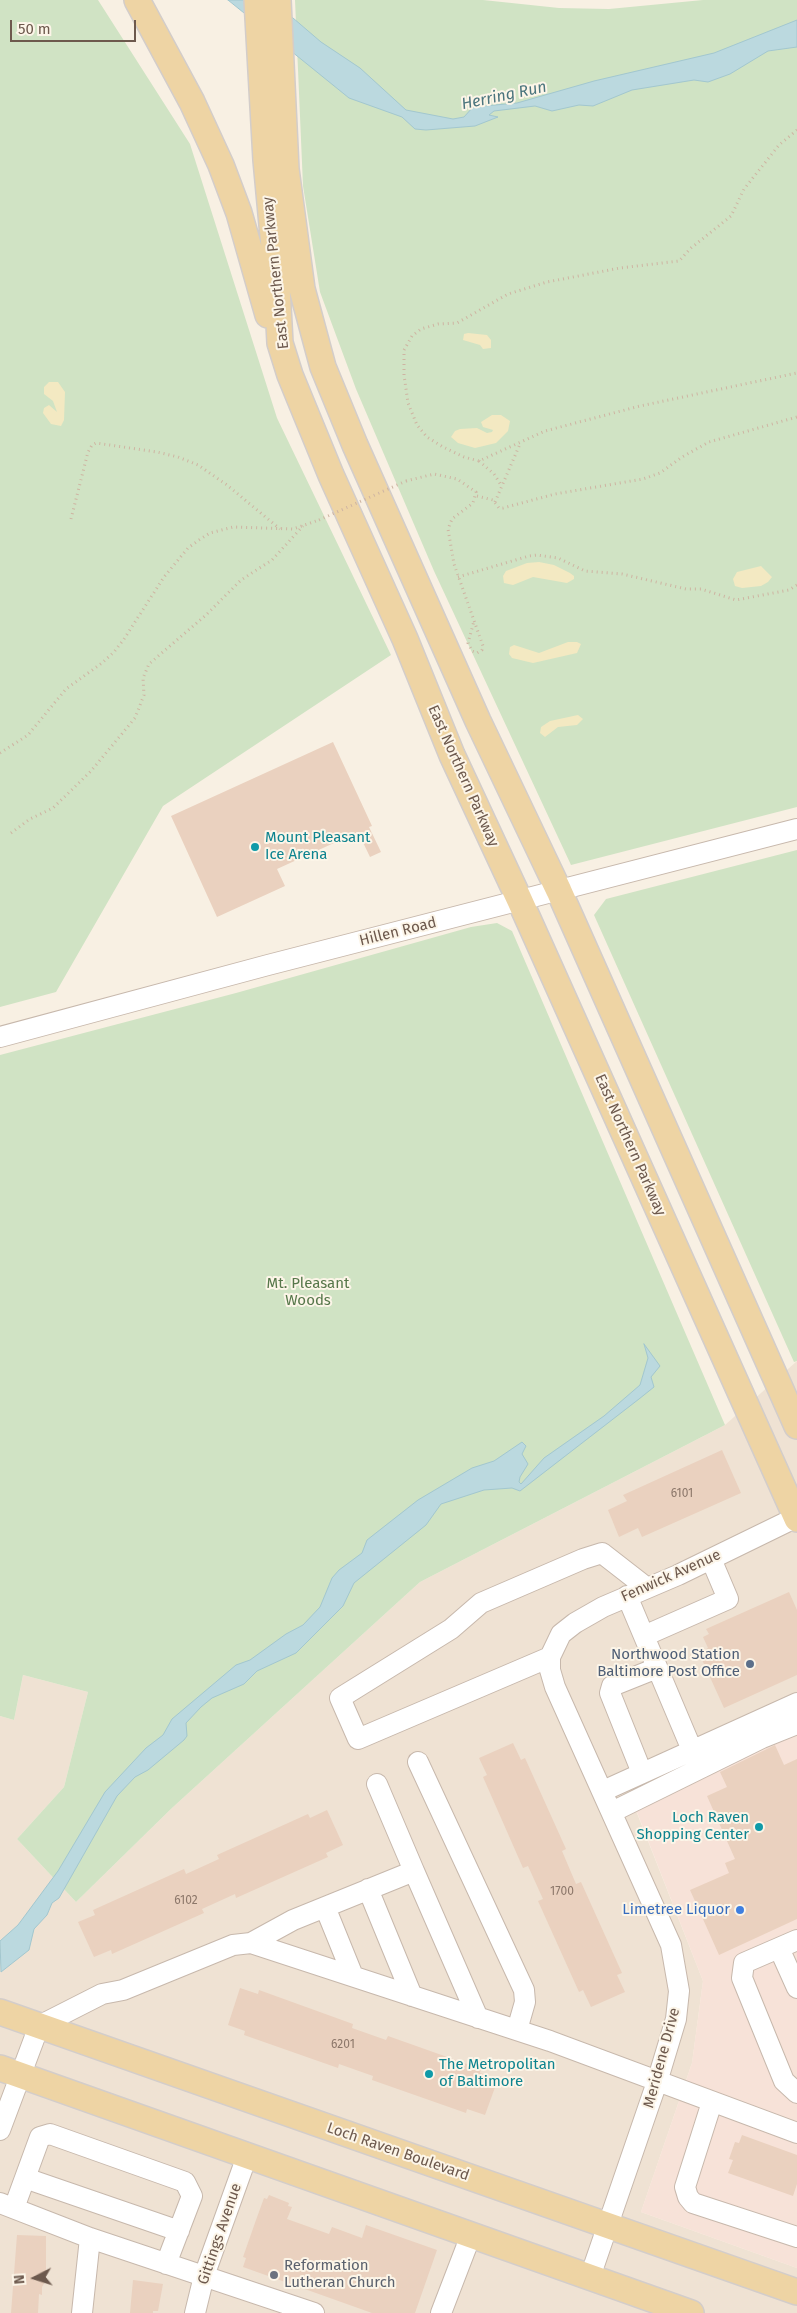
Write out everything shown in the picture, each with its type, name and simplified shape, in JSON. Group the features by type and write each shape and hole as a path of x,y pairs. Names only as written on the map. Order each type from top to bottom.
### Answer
{"main road":[{"path":"137,0 192,102 220,165 239,213 267,313 280,343"},
{"name":"East Northern Parkway","path":"257,0 276,164 302,289 323,367 355,445 470,704 559,891 797,1426"},
{"name":"East Northern Parkway","path":"278,0 276,268 280,343 300,401 380,580 452,755 520,901 797,1518"},
{"name":"Loch Raven Boulevard","path":"0,2012 797,2292"},
{"path":"10,2071 691,2313"}],"street":[{"name":"Hillen Road","path":"0,1037 276,963 797,828"},
{"name":"Fenwick Avenue","path":"552,1651 560,1634 575,1623 627,1596 797,1518"},
{"path":"552,1651 358,1739 340,1698 451,1629 481,1604 583,1559 602,1553 647,1588"},
{"path":"644,1636 728,1599 711,1559"},
{"path":"627,1596 692,1750"},
{"name":"Meridene Drive","path":"552,1651 550,1670 555,1687 671,1945 679,1991 676,2019 657,2082 590,2277"},
{"path":"642,1773 610,1694 612,1686 657,1668"},
{"path":"602,1791 797,1703"},
{"path":"612,1812 754,1742 797,1724"},
{"path":"418,1762 524,1990 525,2002 517,2030"},
{"path":"376,1784 478,2018"},
{"path":"0,2130 10,2071 39,2026 102,1994 123,1990 233,1945 251,1943 293,1920 414,1871"},
{"path":"368,1889 412,1996"},
{"path":"325,1907 353,1976"},
{"path":"251,1943 517,2030 797,2133"},
{"path":"797,1988 788,1944 744,1963 742,1978 784,2082 797,2093"},
{"path":"712,2102 685,2187 688,2198 693,2203 797,2237"},
{"path":"166,2264 192,2196 185,2182 50,2134 40,2137 25,2178 7,2206 90,2238 166,2264 314,2313"},
{"name":"Gittings Avenue","path":"195,2313 204,2276 247,2156"},
{"path":"25,2178 179,2231"},
{"path":"441,2313 470,2235"},
{"path":"82,2313 90,2238"}],"path":[{"path":"502,485 494,474 479,461 464,457 434,441 422,431 413,419 406,396 404,375 404,350 412,336 421,329 432,325 457,323 508,294 547,282 611,269 679,261 691,248 731,216 744,189 779,145 797,130"},
{"path":"479,461 546,432 640,406 797,373"},
{"path":"0,754 28,735 66,689 114,652 152,592 188,548 210,533 225,528 241,526 281,529 302,526 406,481 434,474 446,476 472,488 477,496 494,502 499,508 503,508 540,497 655,476 682,456 708,442 797,417"},
{"path":"71,519 88,452 92,445 96,443 157,452 178,457 198,465 227,485 281,529"},
{"path":"494,502 520,443"},
{"path":"474,621 468,643 472,651 478,653 482,650 483,646 452,556 448,529 452,519 473,503 477,496"},
{"path":"11,833 30,818 53,808 91,771 135,718 144,695 142,678 149,664 206,615 241,580 272,560 302,526"},
{"path":"458,576 537,555 558,558 585,571 622,574 686,589 701,589 736,600 789,590 797,585"}],"shaded area":[{"path":"797,1361 797,1728 633,1803 703,1981 692,2063 641,2212 797,2268 797,2313 0,2313 0,1716 14,1720 23,1675 88,1692 64,1787 17,1839 76,1902 172,1808 420,1582 725,1425"},
{"path":"797,1728 797,2268 641,2212 692,2063 703,1981 633,1802"}],"green space":[{"path":"0,0 98,0 190,144 277,418 391,655 163,806 56,992 0,1007"},
{"path":"295,0 483,0 559,8 609,9 703,0 797,0 797,807 571,865 434,571 356,389 320,292 303,186"},
{"path":"797,850 797,1361 794,1362 594,915 606,899"},
{"name":"Mt. Pleasant Woods","path":"497,923 512,931 725,1425 420,1582 172,1808 76,1902 17,1839 64,1787 88,1692 23,1675 14,1720 0,1716 0,1055 236,993 471,927"}],"sand":[{"path":"464,334 487,335 491,340 491,348 483,349 480,345 463,340"},
{"path":"49,382 58,382 65,392 64,420 61,426 51,424 43,413 44,408 49,405 57,412 53,401 44,394 44,387"},
{"path":"492,415 501,415 510,421 508,431 496,443 475,448 458,443 451,437 455,431 460,429 477,428 487,433 492,432 493,430 483,427 481,422"},
{"path":"539,562 554,565 570,573 574,576 574,579 567,583 533,577 513,585 504,583 503,576 506,571 527,563"},
{"path":"761,566 772,577 768,582 761,586 742,588 735,586 733,579 737,572"},
{"path":"568,642 581,644 577,653 533,663 512,658 509,654 510,647 514,645 539,653"},
{"path":"578,715 583,719 577,725 558,727 545,737 540,733 541,727 550,721"}],"water":[{"name":"Herring Run","path":"228,0 272,0 321,42 360,68 406,110 453,119 464,117 473,107 517,103 594,81 714,53 797,20 797,47 768,51 730,74 708,82 694,80 632,90 593,106 579,105 552,111 535,106 494,111 489,115 498,117 475,126 426,130 415,129 402,117 349,98"},
{"path":"644,1344 660,1366 651,1377 654,1387 520,1491 512,1488 484,1490 441,1504 426,1525 354,1583 343,1606 296,1653 257,1671 244,1684 212,1698 201,1707 186,1723 187,1736 184,1740 148,1770 135,1777 117,1796 59,1898 52,1903 47,1915 34,1929 29,1950 1,1972 0,1941 18,1925 58,1871 105,1792 146,1748 163,1735 172,1719 236,1665 250,1660 286,1634 303,1625 320,1607 332,1578 339,1570 362,1553 367,1540 418,1500 472,1468 494,1461 522,1442 526,1446 522,1454 528,1464 520,1477 519,1482 521,1484 544,1458 604,1416 640,1385 648,1358"}],"building":[{"name":"Mount Pleasant Ice Arena","path":"333,742 372,826 369,827 381,852 370,857 358,832 277,869 285,886 217,917 171,816"},
{"path":"722,1450 741,1493 642,1537 638,1528 619,1537 608,1510 627,1501 623,1495"},
{"name":"Northwood Station Baltimore Post Office","path":"789,1592 797,1610 797,1675 724,1708 699,1653 708,1648 703,1637 709,1634 706,1629"},
{"path":"513,1743 521,1760 525,1758 566,1849 562,1851 576,1884 581,1882 622,1973 617,1975 625,1992 591,2007 583,1990 579,1992 538,1901 543,1899 528,1866 523,1868 483,1777 487,1775 479,1758"},
{"name":"Loch Raven Shopping Center","path":"775,1745 784,1765 797,1759 797,1919 719,1955 690,1890 729,1873 725,1863 735,1859 707,1796 727,1787 720,1772"},
{"path":"327,1810 343,1845 326,1853 328,1857 236,1898 235,1894 202,1909 204,1913 112,1954 111,1950 94,1957 78,1922 95,1915 93,1910 184,1869 186,1874 219,1859 217,1855 308,1814 310,1818"},
{"path":"240,1988 258,1994 259,1990 353,2024 352,2028 386,2040 388,2036 481,2069 480,2073 498,2079 485,2115 467,2109 466,2113 372,2080 373,2076 339,2064 338,2068 244,2035 245,2031 228,2025"},
{"path":"742,2135 797,2155 797,2184 793,2196 728,2173 733,2160 729,2159 735,2142 739,2143"},
{"path":"269,2195 289,2203 288,2206 292,2207 287,2219 329,2234 332,2227 362,2238 366,2225 437,2250 415,2313 372,2313 243,2267 246,2258 243,2257 256,2220 264,2198 267,2199"},
{"path":"17,2235 46,2236 46,2280 42,2287 42,2295 39,2294 38,2313 11,2313"},
{"path":"133,2280 163,2284 158,2311 153,2311 153,2313 130,2313"}],"place":[{"name":"Mount Pleasant Ice Arena","path":"255,847"},
{"name":"Northwood Station Baltimore Post Office","path":"750,1664"},
{"name":"Loch Raven Shopping Center","path":"759,1827"},
{"name":"Limetree Liquor","path":"740,1910"},
{"name":"The Metropolitan of Baltimore","path":"429,2074"},
{"name":"Reformation Lutheran Church","path":"274,2275"}]}
